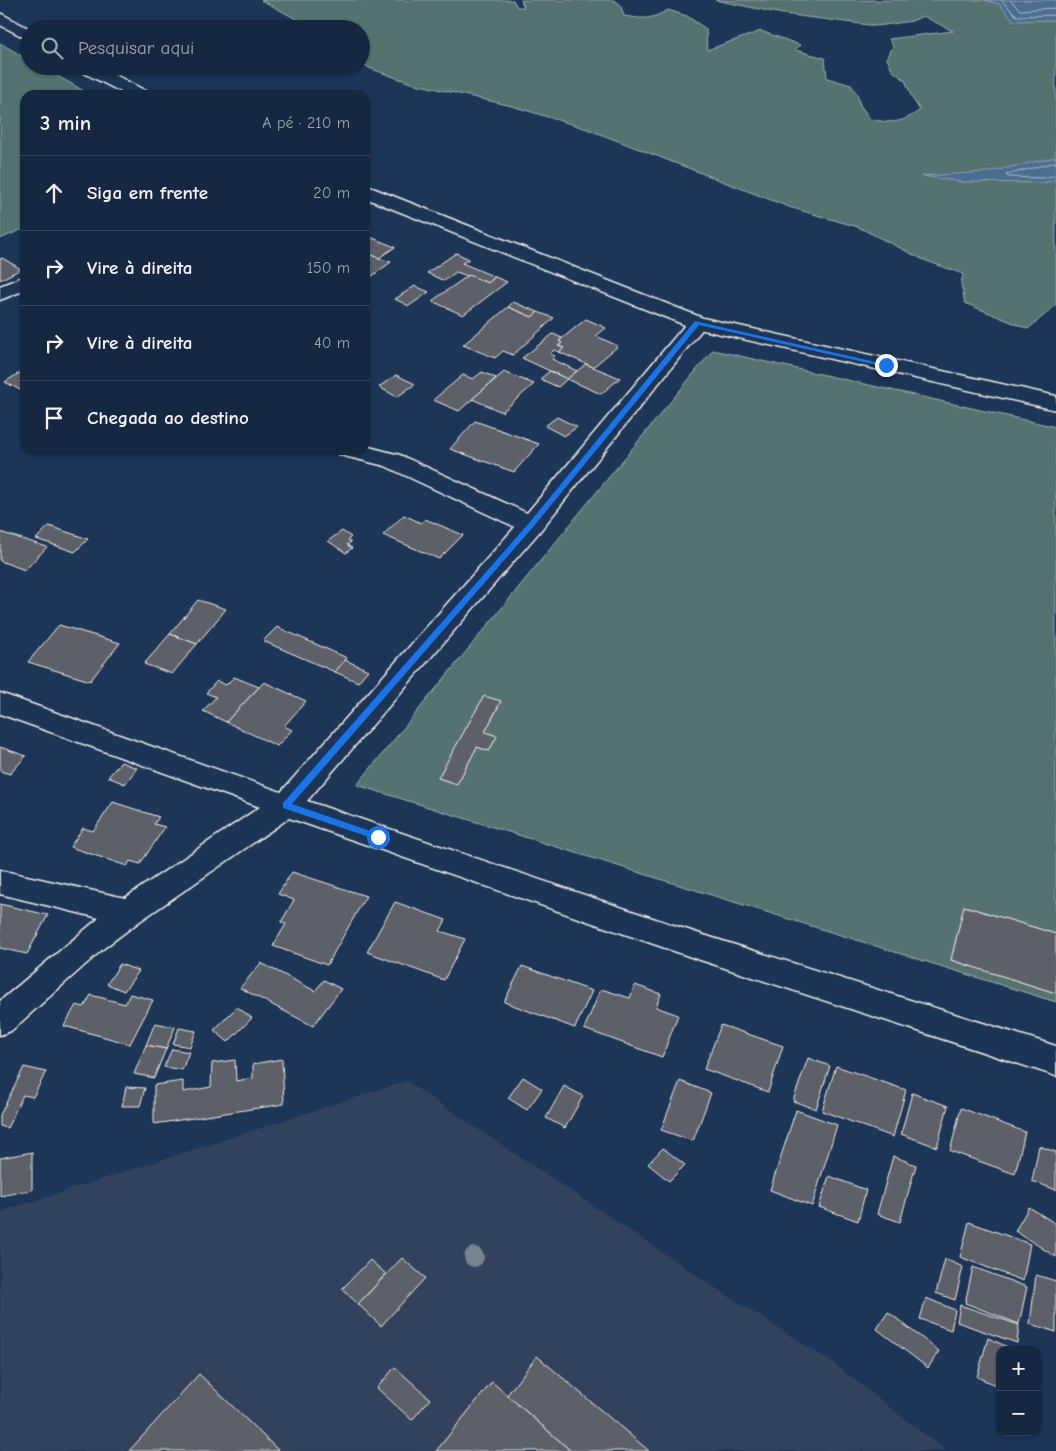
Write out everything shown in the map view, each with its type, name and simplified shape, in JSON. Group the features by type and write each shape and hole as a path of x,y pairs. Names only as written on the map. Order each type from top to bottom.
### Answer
{"street":[{"path":"0,18 20,30"},
{"path":"101,75 130,90"},
{"path":"370,193 698,323 1056,403"},
{"path":"0,294 20,284"},
{"path":"0,1021 93,939 129,912 286,805 531,525 698,323"},
{"path":"370,455 392,460 531,525"},
{"path":"0,703 286,805 694,945 1056,1061"},
{"path":"0,882 129,912"}],"shaded area":[{"path":"406,1081 731,1298 832,1362 946,1451 0,1451 0,1212"}],"green space":[{"path":"261,0 513,0 517,7 524,7 521,0 614,0 620,4 624,16 651,17 668,10 687,16 706,29 707,50 761,31 800,45 795,50 825,58 827,78 851,85 857,94 860,105 870,119 891,122 908,118 920,110 912,98 905,80 893,71 887,59 893,46 889,39 953,31 923,16 912,21 877,26 783,14 715,0 1056,0 1056,305 1028,329 965,303 961,284 963,274 924,260 858,227 789,207 587,129 512,106 411,83 370,68 370,20 298,20"},
{"path":"0,43 20,55 20,75 56,75 82,90 20,90 20,230 0,239"},
{"path":"713,350 1056,427 1056,934 964,906 951,960 1056,993 1056,1002 357,785","holes":["484,697 501,702 485,732 497,736 489,751 477,747 457,784 438,778"]}],"water":[{"path":"985,0 1056,0 1056,20 1014,21 999,4"},
{"path":"1056,157 1056,179 1044,183 962,182 922,176 989,172"}],"building":[{"path":"370,237 395,247 379,258 370,254"},
{"path":"456,253 469,259 462,263 495,277 488,283 456,272 444,281 427,273"},
{"path":"370,254 391,262 372,276 370,275"},
{"path":"2,258 20,270 0,280 0,259"},
{"path":"469,275 488,283 495,277 507,282 463,315 432,301"},
{"path":"415,286 429,292 409,306 395,299"},
{"path":"513,302 538,312 532,317 508,307"},
{"path":"508,307 532,317 538,312 554,318 513,355 503,351 495,358 463,345"},
{"path":"586,319 606,328 596,336 618,346 593,367 559,352 564,348 558,346 562,343 559,341"},
{"path":"553,334 562,338 559,341 562,343 558,346 564,348 559,352 554,350 550,354 555,356 552,359 577,371 567,379 522,358"},
{"path":"586,364 620,378 601,394 567,379"},
{"path":"550,371 567,379 558,387 540,379"},
{"path":"482,372 496,378 459,411 433,400 463,375 473,379"},
{"path":"504,372 534,384 502,412 472,399"},
{"path":"19,373 20,374 20,390 5,382"},
{"path":"396,375 415,384 397,397 379,387"},
{"path":"557,417 577,427 564,436 545,426"},
{"path":"475,421 539,444 514,472 450,449"},
{"path":"404,515 421,523 425,519 463,535 439,559 383,535"},
{"path":"49,526 88,539 75,552 36,539"},
{"path":"342,531 351,537 348,540 351,542 347,545 352,548 346,553 328,541"},
{"path":"0,532 47,547 25,570 0,561"},
{"path":"198,600 226,609 197,644 170,634"},
{"path":"59,625 120,643 90,681 28,662"},
{"path":"277,627 347,658 335,672 263,641"},
{"path":"170,634 197,644 172,674 144,664"},
{"path":"345,660 368,670 358,682 335,672"},
{"path":"234,677 259,687 226,722 203,711 216,697 206,693 217,681 226,685"},
{"path":"264,682 306,701 284,726 292,730 277,746 226,722"},
{"path":"484,696 501,701 485,732 497,736 489,751 477,747 457,784 438,778"},
{"path":"0,747 26,756 10,774 0,771"},
{"path":"121,762 137,768 125,784 108,777"},
{"path":"113,802 159,817 154,824 165,827 140,864 130,861 127,866 70,847 83,828 93,831"},
{"path":"292,872 366,896 327,965 273,946 286,924 281,922 294,900 278,894"},
{"path":"395,902 446,920 440,931 465,939 444,980 367,952"},
{"path":"0,904 48,915 27,954 0,948"},
{"path":"964,906 1056,934 1056,993 951,960"},
{"path":"261,963 315,991 324,980 341,989 313,1026 240,988"},
{"path":"120,964 139,971 124,991 107,984"},
{"path":"522,966 592,991 575,1028 504,1002"},
{"path":"635,985 661,994 656,1007 678,1015 662,1057 584,1029 601,989 630,998"},
{"path":"130,994 153,1000 130,1044 64,1026 76,1005 84,1007 91,995 125,1004"},
{"path":"237,1007 252,1018 228,1042 214,1030"},
{"path":"155,1023 175,1027 166,1049 146,1045"},
{"path":"721,1025 783,1046 768,1092 704,1069"},
{"path":"179,1028 196,1031 190,1047 173,1044"},
{"path":"146,1045 166,1049 154,1078 134,1074"},
{"path":"172,1049 189,1052 182,1070 164,1067"},
{"path":"808,1058 830,1066 816,1109 793,1101"},
{"path":"282,1059 284,1104 154,1124 154,1085 183,1081 183,1092 211,1087 212,1063 235,1060 236,1081 253,1078 253,1064"},
{"path":"836,1066 906,1090 893,1137 822,1111"},
{"path":"24,1067 46,1072 33,1097 23,1095 7,1128 0,1126 0,1115"},
{"path":"523,1077 542,1089 527,1110 508,1098"},
{"path":"680,1081 711,1093 693,1141 661,1130"},
{"path":"564,1086 583,1096 565,1128 546,1118"},
{"path":"126,1087 145,1088 140,1106 122,1106"},
{"path":"912,1093 948,1106 937,1147 901,1134"},
{"path":"961,1108 1025,1132 1015,1174 950,1151"},
{"path":"796,1110 837,1125 812,1206 770,1190"},
{"path":"1039,1146 1056,1152 1056,1190 1032,1181"},
{"path":"663,1148 685,1165 669,1181 648,1164"},
{"path":"32,1152 32,1190 0,1196 0,1158"},
{"path":"893,1156 916,1165 900,1222 877,1214"},
{"path":"829,1176 866,1190 858,1221 819,1207"},
{"path":"1029,1207 1056,1224 1056,1257 1015,1231"},
{"path":"969,1222 1030,1244 1023,1281 960,1257"},
{"path":"402,1258 425,1278 381,1326 358,1304"},
{"path":"945,1259 963,1267 955,1300 936,1293"},
{"path":"370,1260 386,1274 358,1304 342,1289"},
{"path":"973,1267 1027,1287 1019,1324 965,1303"},
{"path":"1036,1275 1056,1281 1056,1332 1030,1324"},
{"path":"926,1298 955,1310 951,1330 920,1319"},
{"path":"960,1305 1019,1325 1017,1343 957,1322"},
{"path":"888,1312 939,1351 928,1368 877,1329"},
{"path":"988,1338 1005,1346 996,1346 996,1385 977,1377"},
{"path":"537,1356 649,1451 571,1451 507,1395"},
{"path":"395,1367 430,1399 412,1420 377,1388"},
{"path":"199,1374 279,1451 129,1451"},
{"path":"492,1382 507,1395 571,1451 436,1451"}],"route":[{"path":"378,837 286,805 531,525 698,323 886,365"}]}
